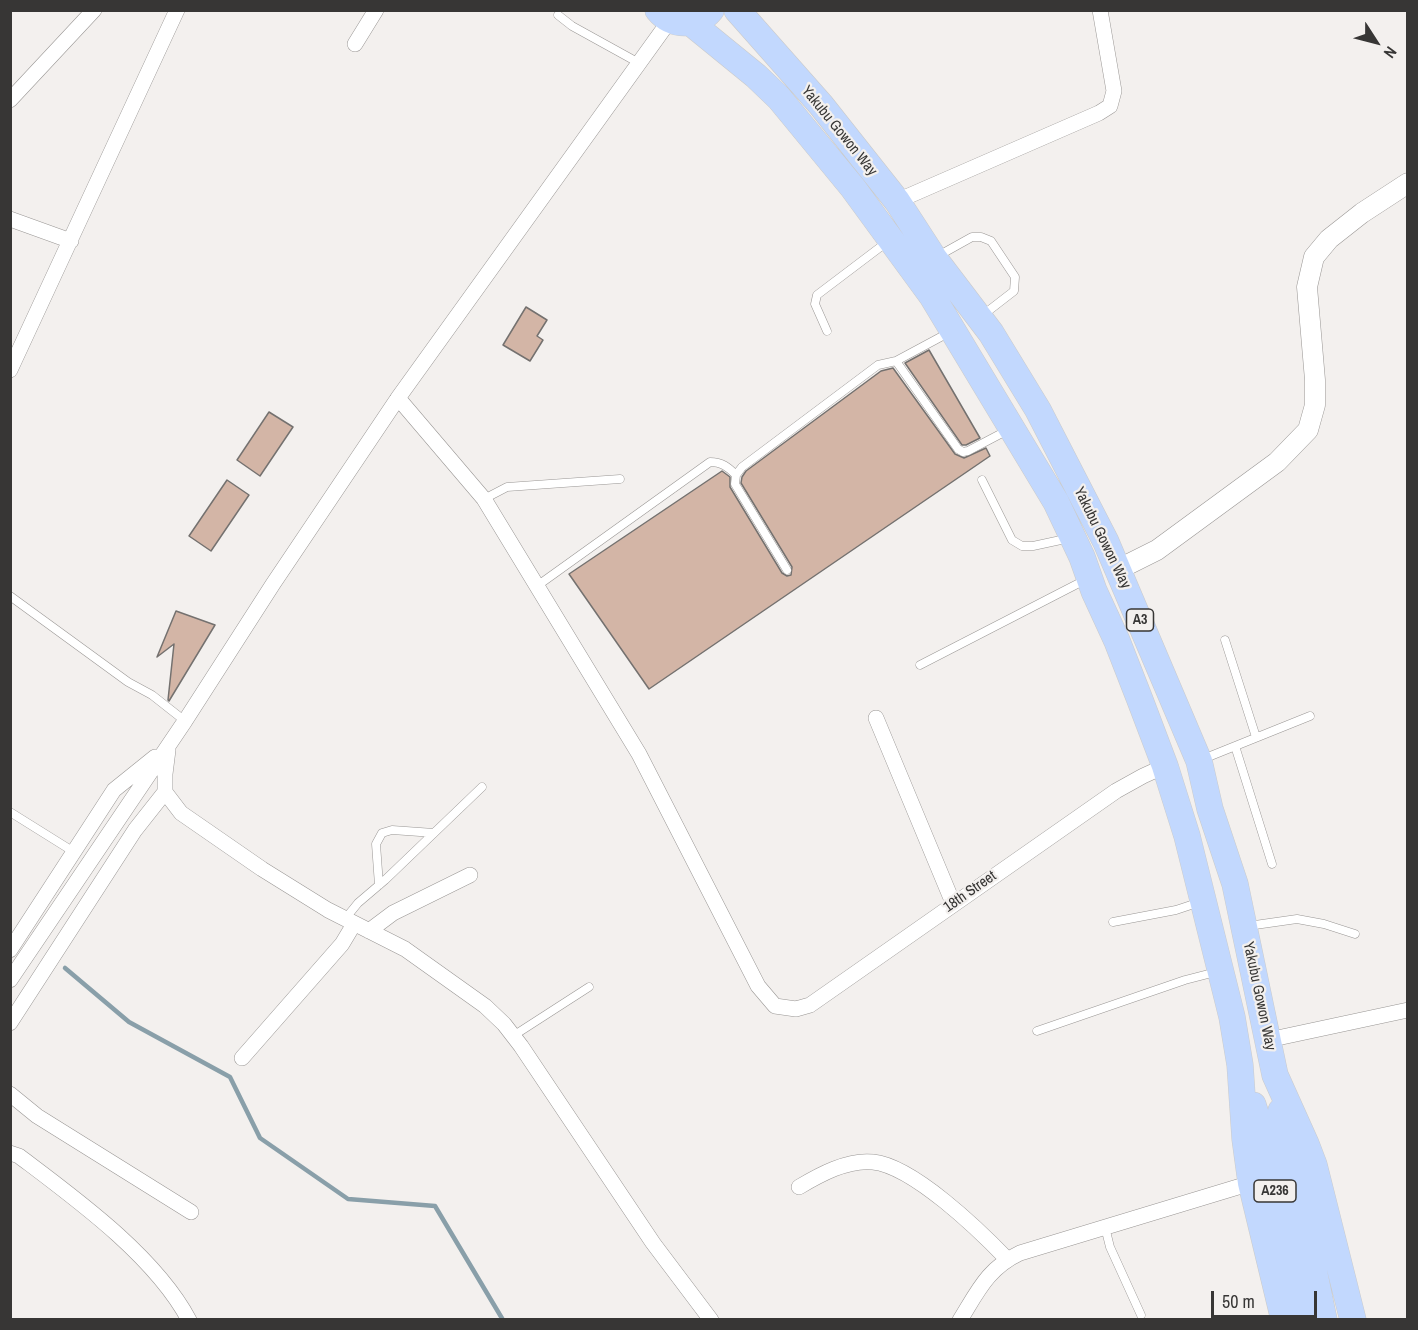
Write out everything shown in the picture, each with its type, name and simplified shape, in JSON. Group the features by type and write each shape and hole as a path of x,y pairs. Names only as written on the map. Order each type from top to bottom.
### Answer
{"highway":[{"name":"Yakubu Gowon Way","path":"737,10 821,105 897,201 934,258 979,318 1038,410 1119,569 1199,761 1210,809 1235,884 1275,1075 1314,1165 1353,1320"},
{"name":"Yakubu Gowon Way","path":"683,16 779,98 853,188 954,330 1056,502 1117,641 1165,766 1187,836 1221,971 1240,1065 1245,1139 1251,1183 1284,1320"},
{"name":"A236","path":"1240,1065 1267,1151 1301,1320"},
{"name":"A236","path":"1275,1075 1324,1320"},
{"path":"1270,1261 1277,1320"}],"street":[{"path":"10,100 94,10"},
{"path":"10,370 177,10"},
{"path":"355,44 376,10"},
{"path":"897,201 1099,113 1110,106 1114,92 1100,10"},
{"path":"10,980 185,721 273,584 398,398 639,63 683,16"},
{"path":"1119,569 1157,550 1277,462 1308,430 1315,405 1307,287 1314,257 1329,239 1362,213 1407,183"},
{"path":"10,219 71,241"},
{"path":"398,398 484,499 537,586"},
{"name":"18th Street","path":"537,586 639,754 758,986 775,1006 796,1009 810,1005 1116,791 1165,766"},
{"path":"876,718 953,903"},
{"path":"169,745 165,792 181,813 271,875 405,950 485,1006 504,1024 653,1243 711,1320"},
{"path":"10,950 114,790 169,745"},
{"path":"10,1023 135,830 165,792"},
{"path":"369,931 393,913 470,874"},
{"path":"242,1058 342,944 350,921"},
{"path":"1268,1041 1407,1010"},
{"path":"10,1094 37,1116 191,1212"},
{"path":"10,1153 19,1156 70,1195 122,1240 172,1291 189,1320"},
{"path":"799,1187 817,1176 851,1164 872,1162 891,1166 920,1184 961,1216 982,1233 1007,1259"},
{"path":"960,1320 987,1276 1007,1259 1020,1253 1251,1183"}],"lane":[{"path":"558,15 572,26 639,63"},
{"path":"934,258 972,237 992,241 1015,278 1014,291 979,318"},
{"path":"827,331 815,304 817,295 890,240"},
{"path":"787,570 735,484 736,475 742,468 878,365 896,361 954,330"},
{"path":"896,361 958,449 963,452 1011,428"},
{"path":"537,586 710,462 728,466 736,475"},
{"path":"484,499 507,487 620,479"},
{"path":"982,480 1012,540 1022,546 1033,546 1072,537"},
{"path":"920,664 1089,578"},
{"path":"10,596 128,682 152,695 185,721"},
{"path":"1225,640 1256,737"},
{"path":"1199,761 1310,716"},
{"path":"1235,746 1272,864"},
{"path":"350,921 358,903 482,788"},
{"path":"10,812 74,852"},
{"path":"379,885 376,844 382,833 401,830 434,833"},
{"path":"1113,922 1176,910 1204,901"},
{"path":"1244,927 1297,919 1324,924 1355,934"},
{"path":"1037,1031 1185,980 1221,971"},
{"path":"513,1036 589,987"},
{"path":"1105,1227 1110,1247 1141,1315"}],"building":[{"path":"526,307 547,320 537,336 543,340 530,361 503,345"},
{"path":"929,350 980,438 966,445 962,445 905,363"},
{"path":"893,368 955,454 964,458 986,448 990,456 649,689 569,574 722,471 730,477 730,487 782,573 787,576 791,575 792,567 741,483 742,477 746,471 881,371"},
{"path":"269,412 293,427 260,476 237,460"},
{"path":"227,480 249,495 211,551 189,536"},
{"path":"176,611 215,625 169,701 174,644 157,657"}],"waterway":[{"path":"65,968 129,1022 230,1077 260,1138 348,1199 435,1206 503,1320"}]}
